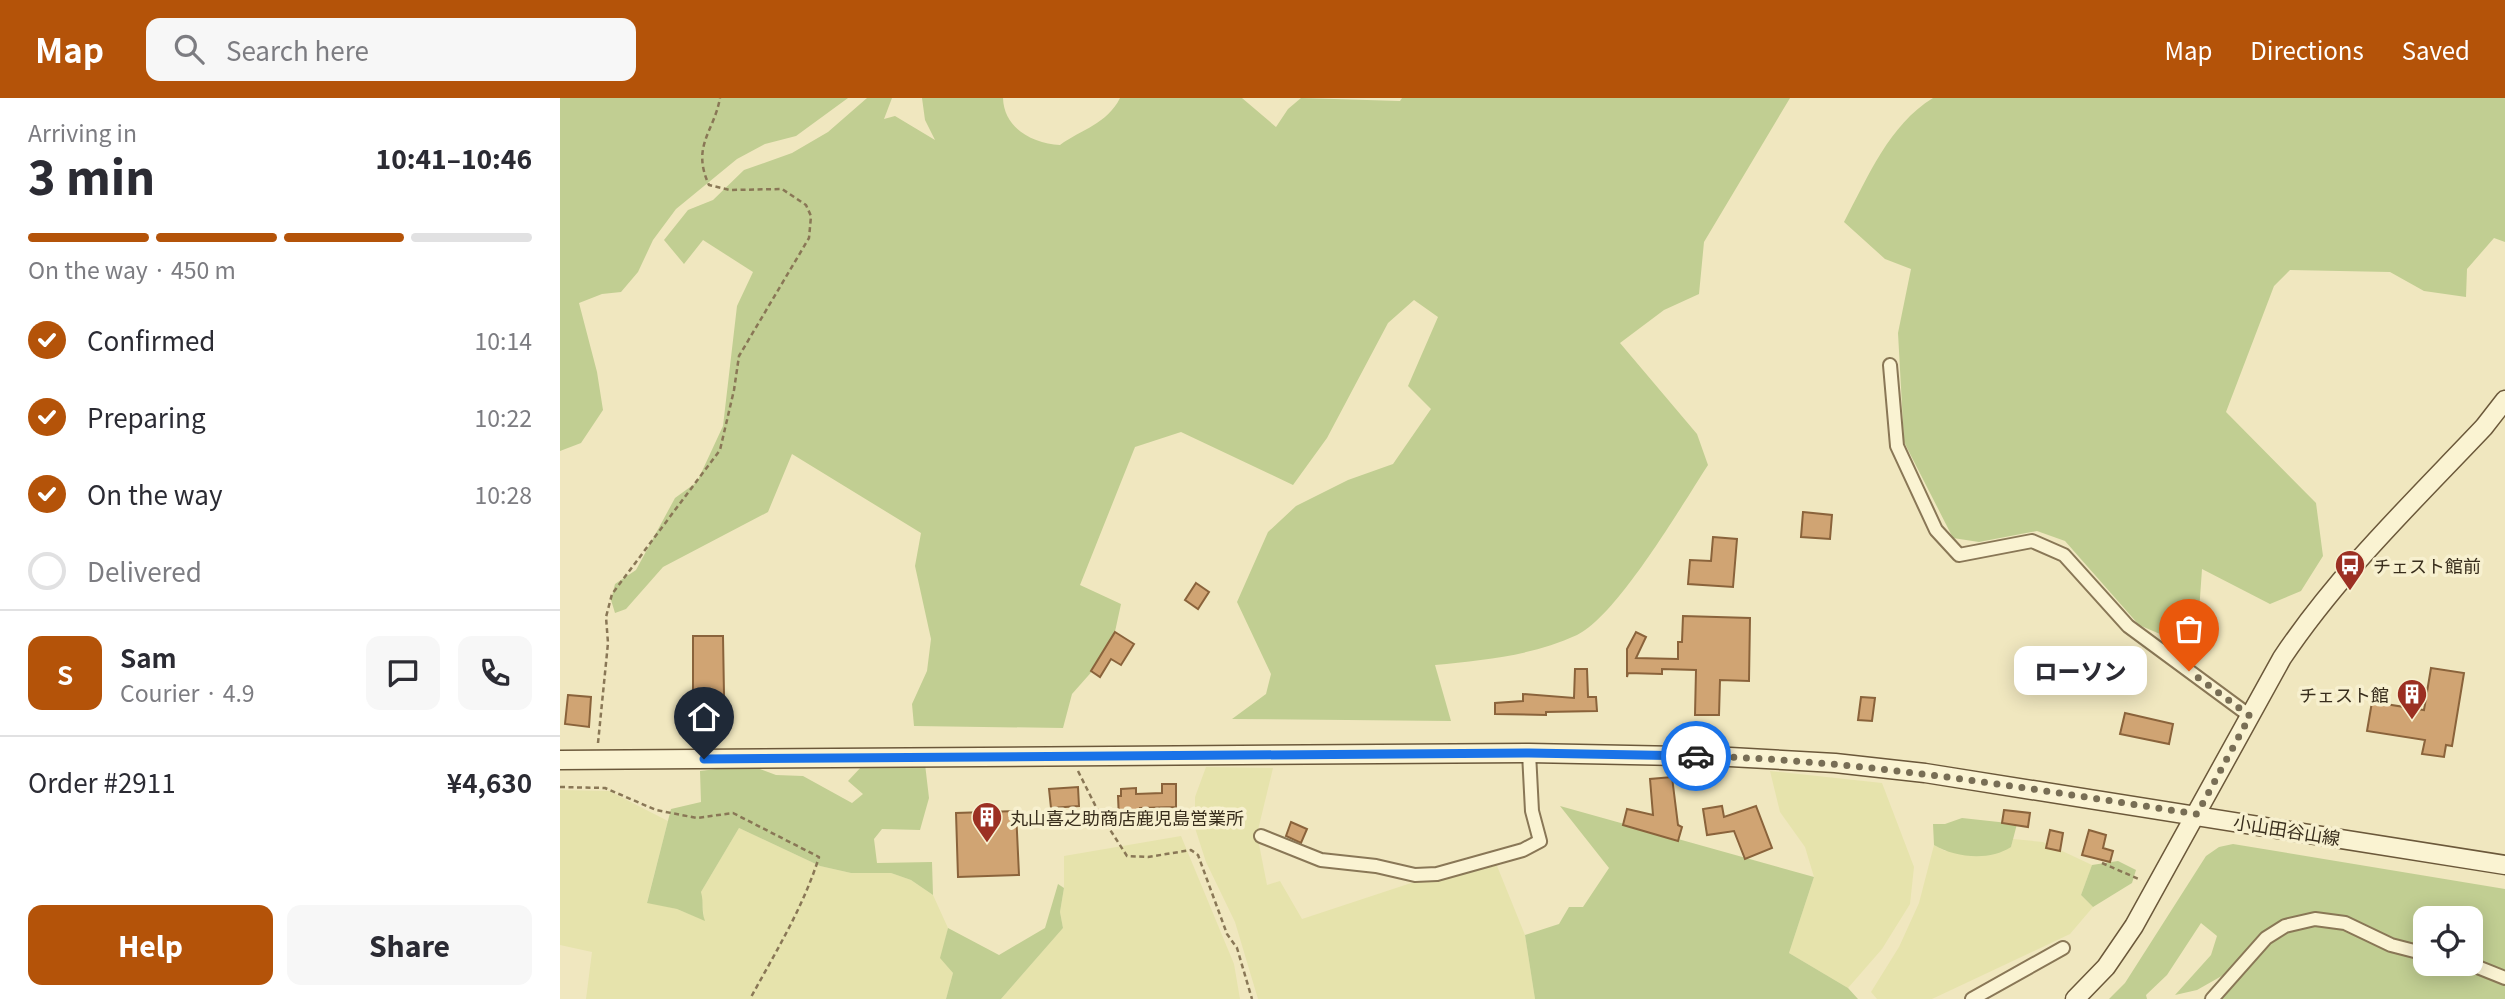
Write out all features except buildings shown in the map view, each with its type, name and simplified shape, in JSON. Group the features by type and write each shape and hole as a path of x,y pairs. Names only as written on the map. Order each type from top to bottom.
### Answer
{"main road":[{"path":"2076,999 2106,967 2157,887 2282,658 2336,586 2484,427 2505,400"},
{"name":"小山田谷山線","path":"560,760 1529,753 1835,763 1938,775 2197,814 2505,865"}],"street":[{"path":"1890,365 1897,446 1937,530 1959,555 2032,541 2064,555 2127,626 2250,716"},
{"path":"1261,836 1321,860 1376,866 1415,875 1437,874 1522,850 1540,841 1532,811 1529,753"},
{"path":"2212,999 2266,938 2285,926 2315,919 2345,923 2391,946 2413,951"},
{"path":"1972,999 2063,948"},
{"path":"2483,969 2505,978"}],"path":[{"path":"596,760 607,664 606,617 612,594 720,450 739,356 809,238 811,216 806,205 782,190 730,190 709,185 703,173 703,139 720,98"},
{"path":"1071,758 1098,811 1127,856 1148,858 1191,850 1198,855 1227,934 1241,959 1252,999"},
{"path":"560,787 605,788 656,810 698,818 733,813 819,857 793,921 750,999"},
{"path":"2102,863 2157,887"}],"shaded area":[{"path":"1206,767 1273,768 1257,834 1267,885 1280,881 1302,919 1493,856 1525,935 1535,999 1258,999 1235,922 1206,862 1195,828 1195,797"},
{"path":"1770,771 1882,783 1914,867 1910,904 1882,949 1848,988 1789,953 1814,877 1805,847 1780,812"},
{"path":"560,790 609,791 668,821 647,902 677,909 704,920 701,892 739,828 820,866 851,873 891,873 911,880 933,895 948,928 941,958 953,973 946,999 586,999 592,952 560,945"},
{"path":"1181,836 1234,964 1240,999 1001,999 1063,928 1060,912 1064,888 1064,856"},
{"path":"2013,839 2043,842 2092,865 2081,895 2093,907 2070,934 1932,999 1877,999 1871,992 1899,947 1919,903 1934,845 1945,851 2011,847"}],"green space":[{"path":"560,98 848,98 796,136 765,144 737,159 676,209 653,240 638,272 621,292 602,294 579,303 597,372 603,410 581,443 560,451"},
{"path":"867,98 892,98 884,119 895,116 935,140 925,120 922,98 1003,98 1005,109 1014,126 1030,137 1060,145 1101,120 1120,98 1242,98 1276,127 1288,109 1301,98 1400,101 1402,98 1790,98 1704,242 1699,294 1664,310 1620,343 1697,434 1708,465 1648,558 1611,606 1593,624 1577,635 1543,648 1507,656 1435,665 1451,721 1232,719 1266,694 1271,674 1237,602 1268,532 1296,506 1348,480 1393,464 1431,409 1408,386 1438,317 1414,300 1388,323 1327,438 1293,485 1181,432 1135,447 1080,585 1121,604 1111,650 1072,694 1063,728 914,726 912,704 927,671 931,639 915,566 921,533 792,454 768,512 663,567 626,609 615,613 611,600 615,584 636,570 675,498 697,482 723,426 737,306 753,272 703,240 684,264 664,240 688,210 713,200 744,170 792,153 828,132"},
{"path":"1933,98 2505,98 2505,242 2494,238 2467,269 2466,297 2424,291 2390,272 2290,270 2274,286 2226,412 2316,503 2323,556 2301,591 2270,604 2202,569 2199,612 2181,643 2139,625 2065,541 2037,531 1979,542 1953,538 1904,442 1898,333 1911,269 1885,259 1844,222 1892,137 1904,122"},
{"path":"925,764 929,798 920,830 882,829 874,839 877,863 932,862 933,895 911,880 891,873 851,873 820,866 739,828 701,892 705,921 677,909 647,903 671,809 701,802 700,771 749,765 776,775 803,776 852,803 863,794 848,781 863,765"},
{"path":"1560,806 1814,877 1789,953 1848,988 1858,999 1535,999 1525,935 1559,924 1569,907 1583,907 1609,868"},
{"path":"1962,818 2017,824 2011,847 1993,854 1973,856 1952,853 1934,845 1933,824 1945,824"},
{"path":"2233,844 2505,889 2505,999 2203,999 2231,984 2227,973 2197,990 2175,995 2211,955 2217,936 2201,923 2167,975 2146,995 2147,999 2109,999 2125,983 2206,856 2219,847"},
{"path":"2118,861 2136,870 2132,883 2093,907 2081,895 2092,865"},
{"path":"1058,884 1064,888 1060,912 1063,928 1001,999 946,999 953,973 940,958 948,928 999,955 1045,928"}],"way so far":[{"path":"1696,756 1835,763 1902,770 2197,814 2250,716 2189,671"}],"place":[{"name":"チェスト館前","path":"2350,592"},
{"name":"ローソン","path":"2189,671"},
{"name":"チェスト館","path":"2412,721"},
{"name":"丸山喜之助商店鹿児島営業所","path":"987,844"}],"route":[{"path":"704,759 1529,753 1696,756"}]}
